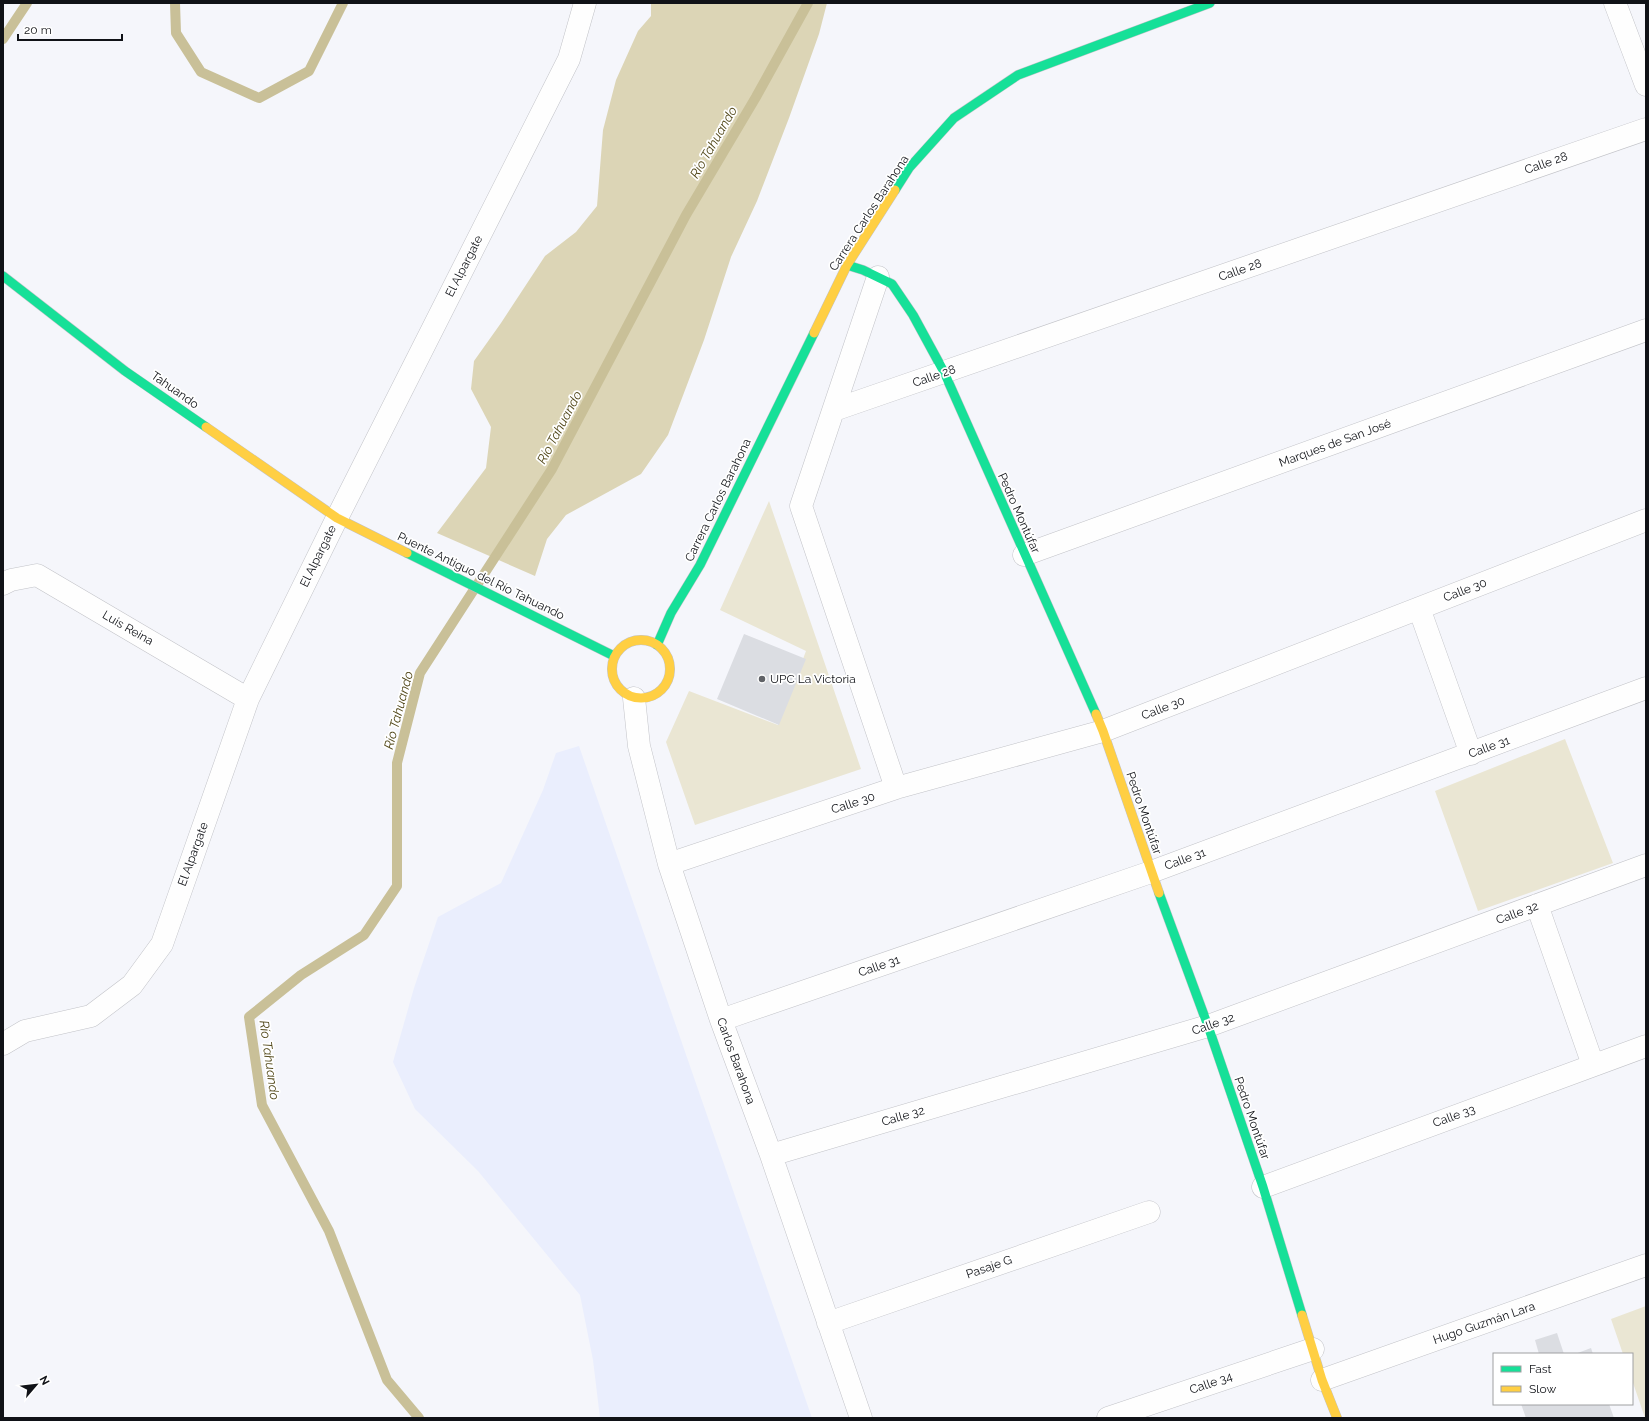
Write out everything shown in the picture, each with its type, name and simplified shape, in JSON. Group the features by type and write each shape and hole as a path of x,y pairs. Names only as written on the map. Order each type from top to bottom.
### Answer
{"street":[{"name":"El Alpargate","path":"3,1044 25,1031 91,1016 132,985 162,944 248,699 337,518 568,60 585,3"},
{"name":"Carrera Carlos Barahona","path":"657,645 671,613 700,565 847,265 909,168 954,118 1018,75 1210,3"},
{"path":"1615,3 1646,85"},
{"name":"Calle 28","path":"834,410 1646,129"},
{"name":"Pedro Montúfar","path":"847,265 892,284 913,315 944,372 1103,731 1151,872 1208,1026 1263,1187 1322,1380 1337,1418"},
{"name":"Tahuando","path":"3,276 125,371 337,518"},
{"path":"878,278 801,506 896,788"},
{"name":"Marques de San José","path":"1024,555 1646,330"},
{"name":"Puente Antiguo del Río Tahuando","path":"337,518 614,656"},
{"name":"Calle 30","path":"669,864 896,788 1103,731 1646,520"},
{"name":"Luis Reina","path":"3,584 11,580 37,576 248,699"},
{"path":"1419,608 1471,754"},
{"path":"638,639 648,640 657,645 668,659 669,676 663,688 652,696 643,699 634,698 624,694 617,687 612,677 611,666 614,656 620,648 628,642 638,639"},
{"name":"Calle 31","path":"721,1020 1151,872 1646,688"},
{"name":"Carlos Barahona","path":"634,698 639,746 669,864 721,1020 771,1155 861,1418"},
{"name":"Calle 32","path":"771,1155 1208,1026 1646,865"},
{"path":"1536,905 1593,1066"},
{"name":"Calle 33","path":"1263,1187 1646,1046"},
{"name":"Pasaje G","path":"828,1323 1149,1212"},
{"name":"Hugo Guzmán Lara","path":"1322,1380 1646,1265"},
{"name":"Calle 34","path":"1108,1418 1313,1349"}],"shaded area":[{"path":"651,3 827,3 819,34 789,118 757,201 731,257 704,340 668,435 641,474 566,515 547,539 535,576 437,533 486,468 491,427 471,389 474,361 545,256 576,232 597,206 603,130 616,80 638,31 651,16"},
{"path":"769,501 861,769 695,825 666,742 689,691 778,725 806,651 720,610"},
{"path":"1565,739 1613,863 1478,911 1435,791"},
{"path":"579,746 812,1418 600,1418 593,1360 580,1295 478,1171 415,1109 393,1062 414,988 438,917 501,883 543,790 556,753"},
{"path":"1646,1306 1646,1418 1633,1383 1633,1353 1623,1353 1611,1319"}],"building":[{"name":"UPC La Victoria","path":"744,634 806,659 779,725 717,699"},
{"path":"1557,1333 1564,1353 1539,1353 1535,1340"},
{"path":"1591,1348 1593,1353 1578,1353"},
{"path":"1521,1405 1609,1405 1614,1418 1526,1418"}],"waterway":[{"path":"3,39 27,3"},
{"path":"175,3 176,33 201,72 259,98 309,71 343,3"},
{"name":"Río Tahuando","path":"419,1418 387,1380 329,1231 262,1105 249,1017 301,975 364,935 397,886 397,763 420,673 552,469 686,215 756,97 808,3"}],"traffic: fast":[{"path":"895,190 909,168 954,118 1018,75 1210,3"},
{"path":"847,265 863,270 892,284 913,315 944,372 1096,714"},
{"path":"3,276 125,371 206,427"},
{"path":"657,645 671,613 700,565 814,333"},
{"path":"407,553 614,656"},
{"path":"1159,893 1208,1026 1263,1187 1302,1315"}],"traffic: slow":[{"path":"814,333 847,265 895,190"},
{"path":"206,427 337,518 407,553"},
{"path":"635,640 647,640 662,648 670,663 670,669 670,675 662,690 647,698 635,698 620,690 612,675 612,663 620,648 635,640"},
{"path":"1096,714 1159,893"},
{"path":"1302,1315 1322,1380 1337,1418"}],"place":[{"name":"UPC La Victoria","path":"762,679"}]}
